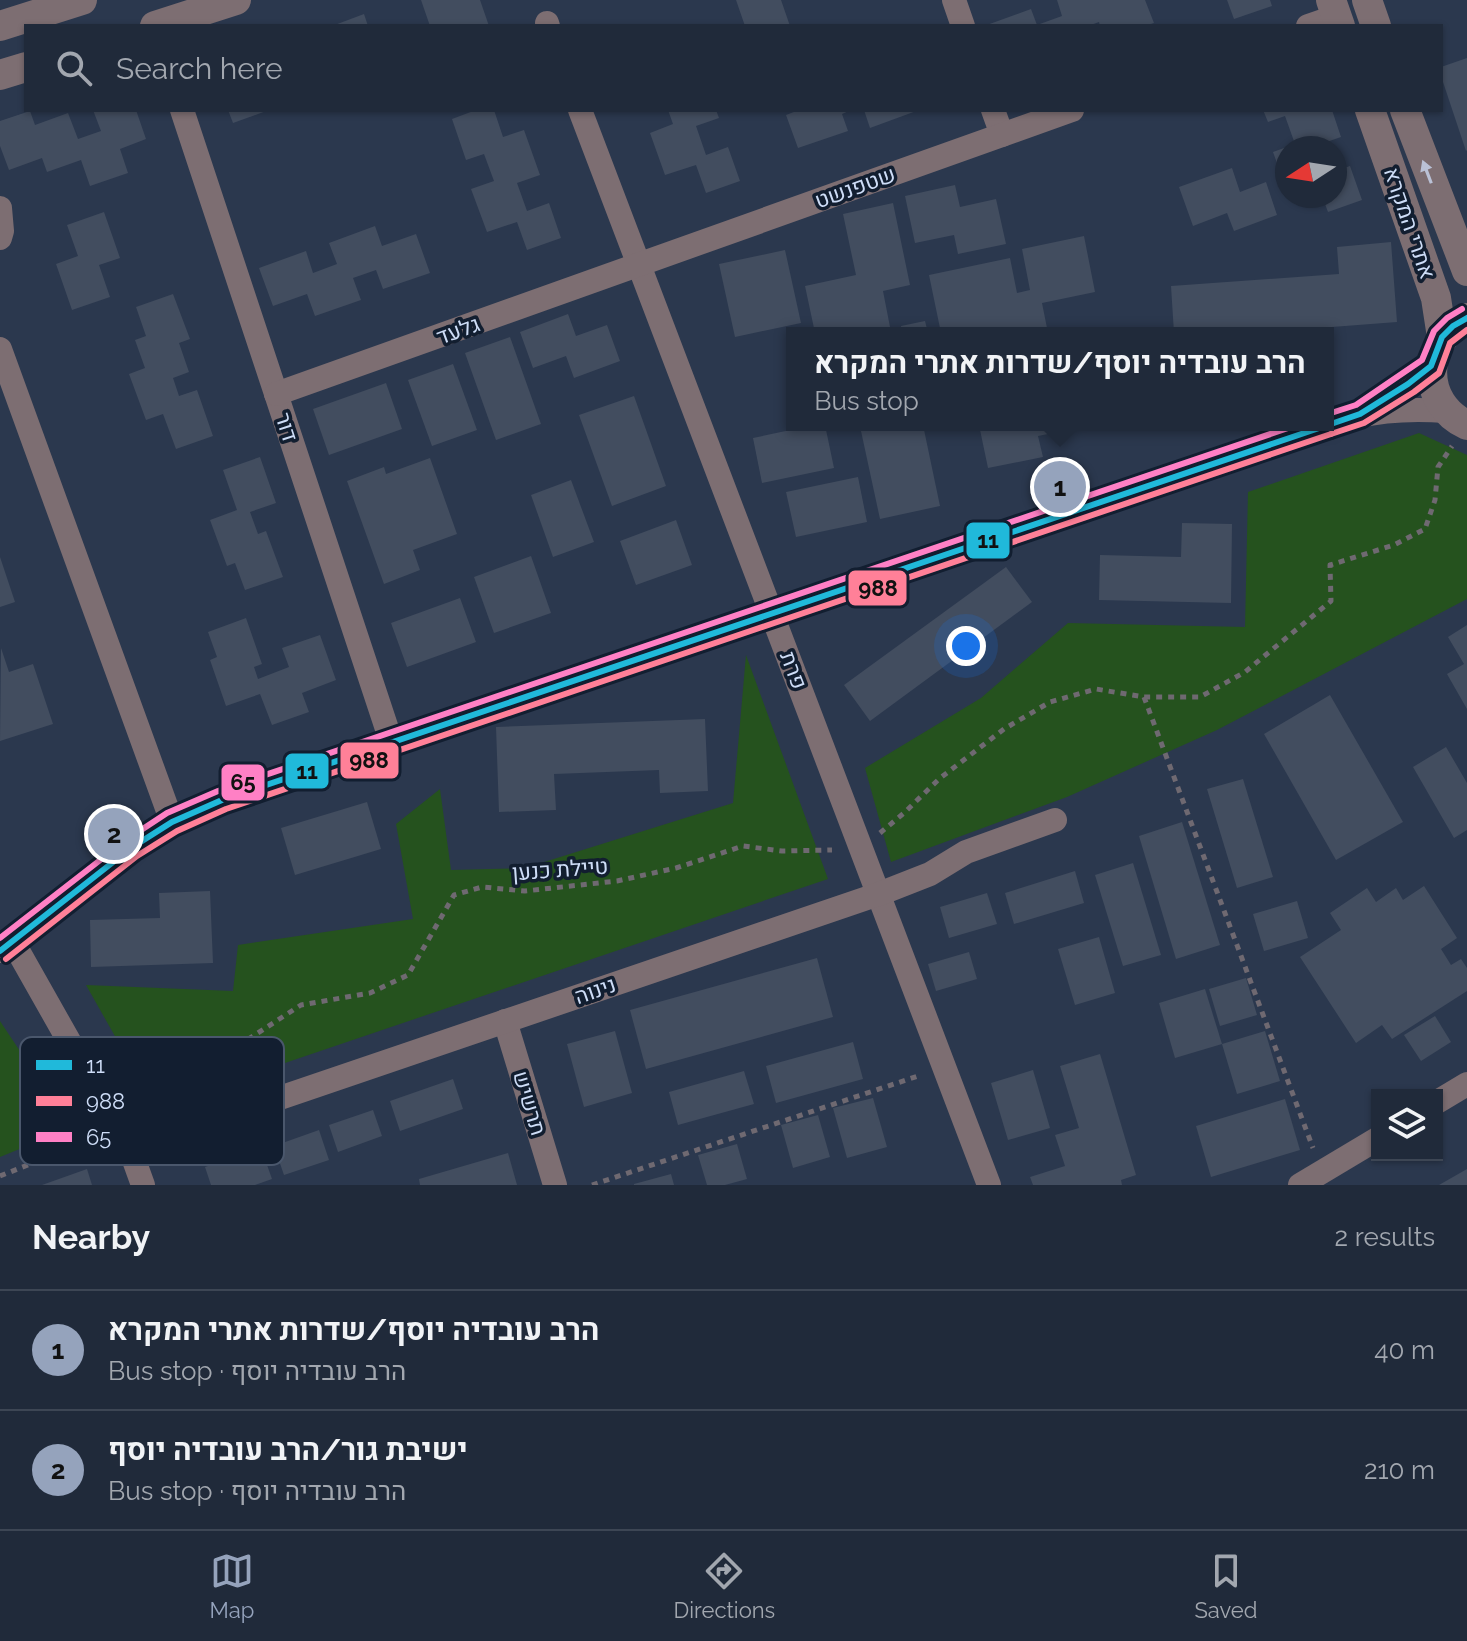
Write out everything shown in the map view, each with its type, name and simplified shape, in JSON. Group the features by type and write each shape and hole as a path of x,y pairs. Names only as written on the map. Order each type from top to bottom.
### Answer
{"street":[{"path":"0,26 82,0"},
{"path":"161,24 236,0"},
{"path":"954,0 962,24"},
{"path":"1367,0 1375,24"},
{"path":"1313,24 1336,14"},
{"path":"0,75 24,68"},
{"name":"דור","path":"183,112 392,744"},
{"name":"פרת","path":"581,112 989,1185"},
{"path":"994,112 1002,135"},
{"name":"שטפנשט","path":"639,265 1066,112"},
{"name":"אתרי המקרא","path":"1371,112 1436,298 1442,337"},
{"name":"אתרי המקרא","path":"1406,112 1458,223 1467,271"},
{"path":"0,208 0,238"},
{"name":"גלעד","path":"276,394 639,265"},
{"path":"1460,421 1434,390 1431,366 1442,337 1467,318"},
{"path":"0,349 172,822"},
{"path":"1334,423 1360,414 1390,398 1431,366"},
{"path":"1360,414 1391,409 1460,421"},
{"path":"62,1037 6,946 131,848 172,822 222,800 1310,431"},
{"name":"נינוה","path":"284,1096 879,894 930,874 966,852 1055,820"},
{"name":"תרשיש","path":"505,1021 555,1185"},
{"path":"1443,1098 1467,1084"},
{"path":"1300,1185 1371,1143"},
{"path":"136,1165 143,1185"}],"path":[{"path":"876,836 939,779 1004,729 1050,702 1096,689 1144,697 1200,697 1245,672 1331,601 1330,565 1394,545 1425,529 1435,500 1438,467 1460,421"},
{"path":"1144,697 1322,1172"},
{"name":"טיילת כנען","path":"251,1037 301,1005 370,993 408,975 454,895 482,887 525,891 617,881 676,868 743,846 782,851 832,850"},
{"path":"592,1185 945,1067"},
{"path":"0,1176 28,1165"}],"green space":[{"path":"1419,433 1467,455 1467,599 1217,730 1067,797 891,862 865,768 981,698 1068,623 1245,627 1248,492"},
{"path":"746,655 828,879 284,1063 284,1037 115,1037 86,985 233,991 238,945 413,919 396,824 440,789 451,870 525,868 733,803"},
{"path":"0,1021 20,1051 20,1149 0,1157"}],"building":[{"path":"421,0 480,0 488,24 429,24"},
{"path":"736,0 781,0 789,24 744,24"},
{"path":"1057,0 1145,0 1154,23 1040,24 1062,16"},
{"path":"1227,0 1270,0 1272,6 1234,19"},
{"path":"1031,9 1037,24 990,24"},
{"path":"364,14 367,24 337,24"},
{"path":"1467,58 1466,151 1443,82 1443,66"},
{"path":"27,112 30,112 35,125 68,113 78,139 101,131 94,112 137,112 146,139 120,149 128,173 90,186 81,160 47,172 42,158 9,170 0,146 0,121"},
{"path":"229,112 263,112 233,123"},
{"path":"471,112 495,112 503,137 524,130 540,175 517,183 527,211 549,203 561,238 527,250 517,222 487,232 471,189 494,181 484,154 466,160 452,119"},
{"path":"669,112 717,112 719,118 696,126 706,155 728,147 740,181 706,193 696,165 665,175 650,133 673,124"},
{"path":"794,112 846,112 842,114 848,131 798,148 786,115"},
{"path":"865,112 914,112 870,128"},
{"path":"1264,112 1333,112 1341,136 1292,136 1285,116 1268,122"},
{"path":"1350,166 1362,200 1347,205 1347,167"},
{"path":"1232,168 1240,192 1266,182 1277,215 1234,231 1227,213 1193,226 1179,187"},
{"path":"955,185 960,207 996,199 1006,244 958,254 954,235 915,243 905,196"},
{"path":"893,203 910,285 883,291 890,327 814,327 805,286 856,275 843,214"},
{"path":"104,212 120,258 99,265 110,297 72,310 56,264 78,256 67,225"},
{"path":"375,226 382,246 416,234 430,273 383,289 376,270 353,278 361,300 315,316 307,294 273,306 259,268 306,251 313,273 337,264 329,243"},
{"path":"1084,236 1095,292 1042,303 1047,327 940,327 929,275 1010,258 1017,293 1030,290 1022,249"},
{"path":"1391,242 1397,322 1331,327 1174,327 1171,286 1339,274 1337,247"},
{"path":"785,250 801,323 735,337 719,264"},
{"path":"173,294 190,339 179,343 189,372 173,378 179,396 197,390 213,436 176,449 163,414 146,420 129,374 145,368 135,340 146,336 136,307"},
{"path":"568,314 576,336 607,325 620,361 574,378 566,356 533,368 520,332"},
{"path":"925,321 926,327 901,327"},
{"path":"510,337 541,424 496,440 465,353"},
{"path":"453,364 477,430 432,446 408,380"},
{"path":"386,383 402,429 329,455 313,409"},
{"path":"634,396 666,486 612,506 579,415"},
{"path":"786,431 826,431 834,468 762,483 753,438"},
{"path":"861,431 924,431 940,506 880,519"},
{"path":"980,431 1063,431 1038,436 1043,457 988,468"},
{"path":"260,457 276,503 250,512 258,534 266,531 283,577 245,590 235,563 227,566 210,520 237,510 223,470"},
{"path":"430,458 457,534 413,550 420,570 384,584 347,481 384,467 386,474"},
{"path":"858,477 867,522 796,537 786,492"},
{"path":"571,480 594,542 553,557 531,495"},
{"path":"676,520 692,565 636,585 620,541"},
{"path":"1182,523 1232,524 1231,603 1099,600 1100,555 1181,557"},
{"path":"531,556 551,613 494,633 474,577"},
{"path":"0,557 15,602 0,607"},
{"path":"1006,567 1032,602 870,721 844,685"},
{"path":"460,598 476,642 407,667 391,623"},
{"path":"246,618 262,664 254,667 258,679 289,667 282,648 320,635 336,680 302,693 309,712 272,725 260,694 226,706 210,660 217,657 208,632"},
{"path":"1467,625 1467,709 1447,674 1464,664 1448,637"},
{"path":"1,648 9,672 33,664 53,724 0,741"},
{"path":"1330,695 1403,822 1336,860 1264,734"},
{"path":"705,719 708,791 660,793 659,770 554,774 556,810 499,812 496,727"},
{"path":"1446,747 1467,783 1467,830 1454,838 1413,767"},
{"path":"1243,779 1273,877 1237,888 1207,789"},
{"path":"367,802 381,849 295,875 281,828"},
{"path":"1182,822 1220,945 1176,959 1139,836"},
{"path":"1133,863 1161,955 1123,966 1095,875"},
{"path":"1075,871 1084,903 1014,924 1005,893"},
{"path":"1424,886 1457,938 1441,949 1451,965 1461,959 1467,968 1467,991 1392,1039 1382,1025 1356,1043 1300,957 1341,930 1330,913 1367,888 1376,902 1396,888 1403,900"},
{"path":"210,891 213,963 91,967 90,920 160,918 159,893"},
{"path":"987,893 997,924 949,938 940,907"},
{"path":"1297,901 1308,938 1264,951 1253,914"},
{"path":"1099,937 1115,993 1075,1005 1058,949"},
{"path":"969,952 977,979 936,991 928,964"},
{"path":"817,958 833,1017 646,1069 630,1010"},
{"path":"1246,978 1257,1015 1220,1026 1209,989"},
{"path":"1205,989 1222,1044 1175,1058 1159,1003"},
{"path":"1435,1016 1451,1042 1421,1061 1404,1035"},
{"path":"615,1031 632,1093 584,1107 567,1044"},
{"path":"1265,1031 1280,1081 1237,1094 1222,1044"},
{"path":"853,1042 863,1079 776,1103 766,1066"},
{"path":"1100,1054 1136,1175 1121,1180 1122,1185 1033,1185 1030,1177 1065,1166 1055,1135 1079,1128 1060,1066"},
{"path":"1033,1070 1050,1128 1008,1140 991,1083"},
{"path":"744,1071 754,1104 678,1125 669,1092"},
{"path":"453,1079 463,1109 400,1131 390,1101"},
{"path":"873,1098 887,1147 847,1158 833,1108"},
{"path":"1285,1099 1300,1150 1211,1177 1196,1126"},
{"path":"373,1110 382,1136 338,1152 329,1125"},
{"path":"818,1115 830,1157 793,1168 781,1125"},
{"path":"319,1130 329,1160 284,1175 281,1165 284,1165 284,1142"},
{"path":"737,1144 747,1179 725,1185 707,1185 698,1155"},
{"path":"508,1153 517,1185 420,1185 419,1179"},
{"path":"267,1165 272,1179 255,1185 211,1185 205,1167"},
{"path":"87,1169 92,1185 42,1185"},
{"path":"1467,1169 1467,1185 1439,1185"},
{"path":"671,1174 674,1185 634,1185 634,1184"}],"transit line":[{"name":"65","path":"1334,412 1356,405 1422,360 1434,331 1462,309"},
{"name":"11","path":"1334,423 1360,414 1431,366 1442,337 1467,318"},
{"name":"988","path":"1331,434 1364,423 1439,373 1450,343 1467,330"},
{"name":"65","path":"0,938 126,840 167,813 218,791 1279,431"},
{"name":"11","path":"0,951 131,848 172,822 222,800 1310,431"},
{"name":"988","path":"6,959 137,856 177,831 226,809 1331,434"}],"place":[{"name":"הרב עובדיה יוסף/שדרות אתרי המקרא","path":"1060,487"},
{"name":"ישיבת גור/הרב עובדיה יוסף","path":"114,834"}]}
